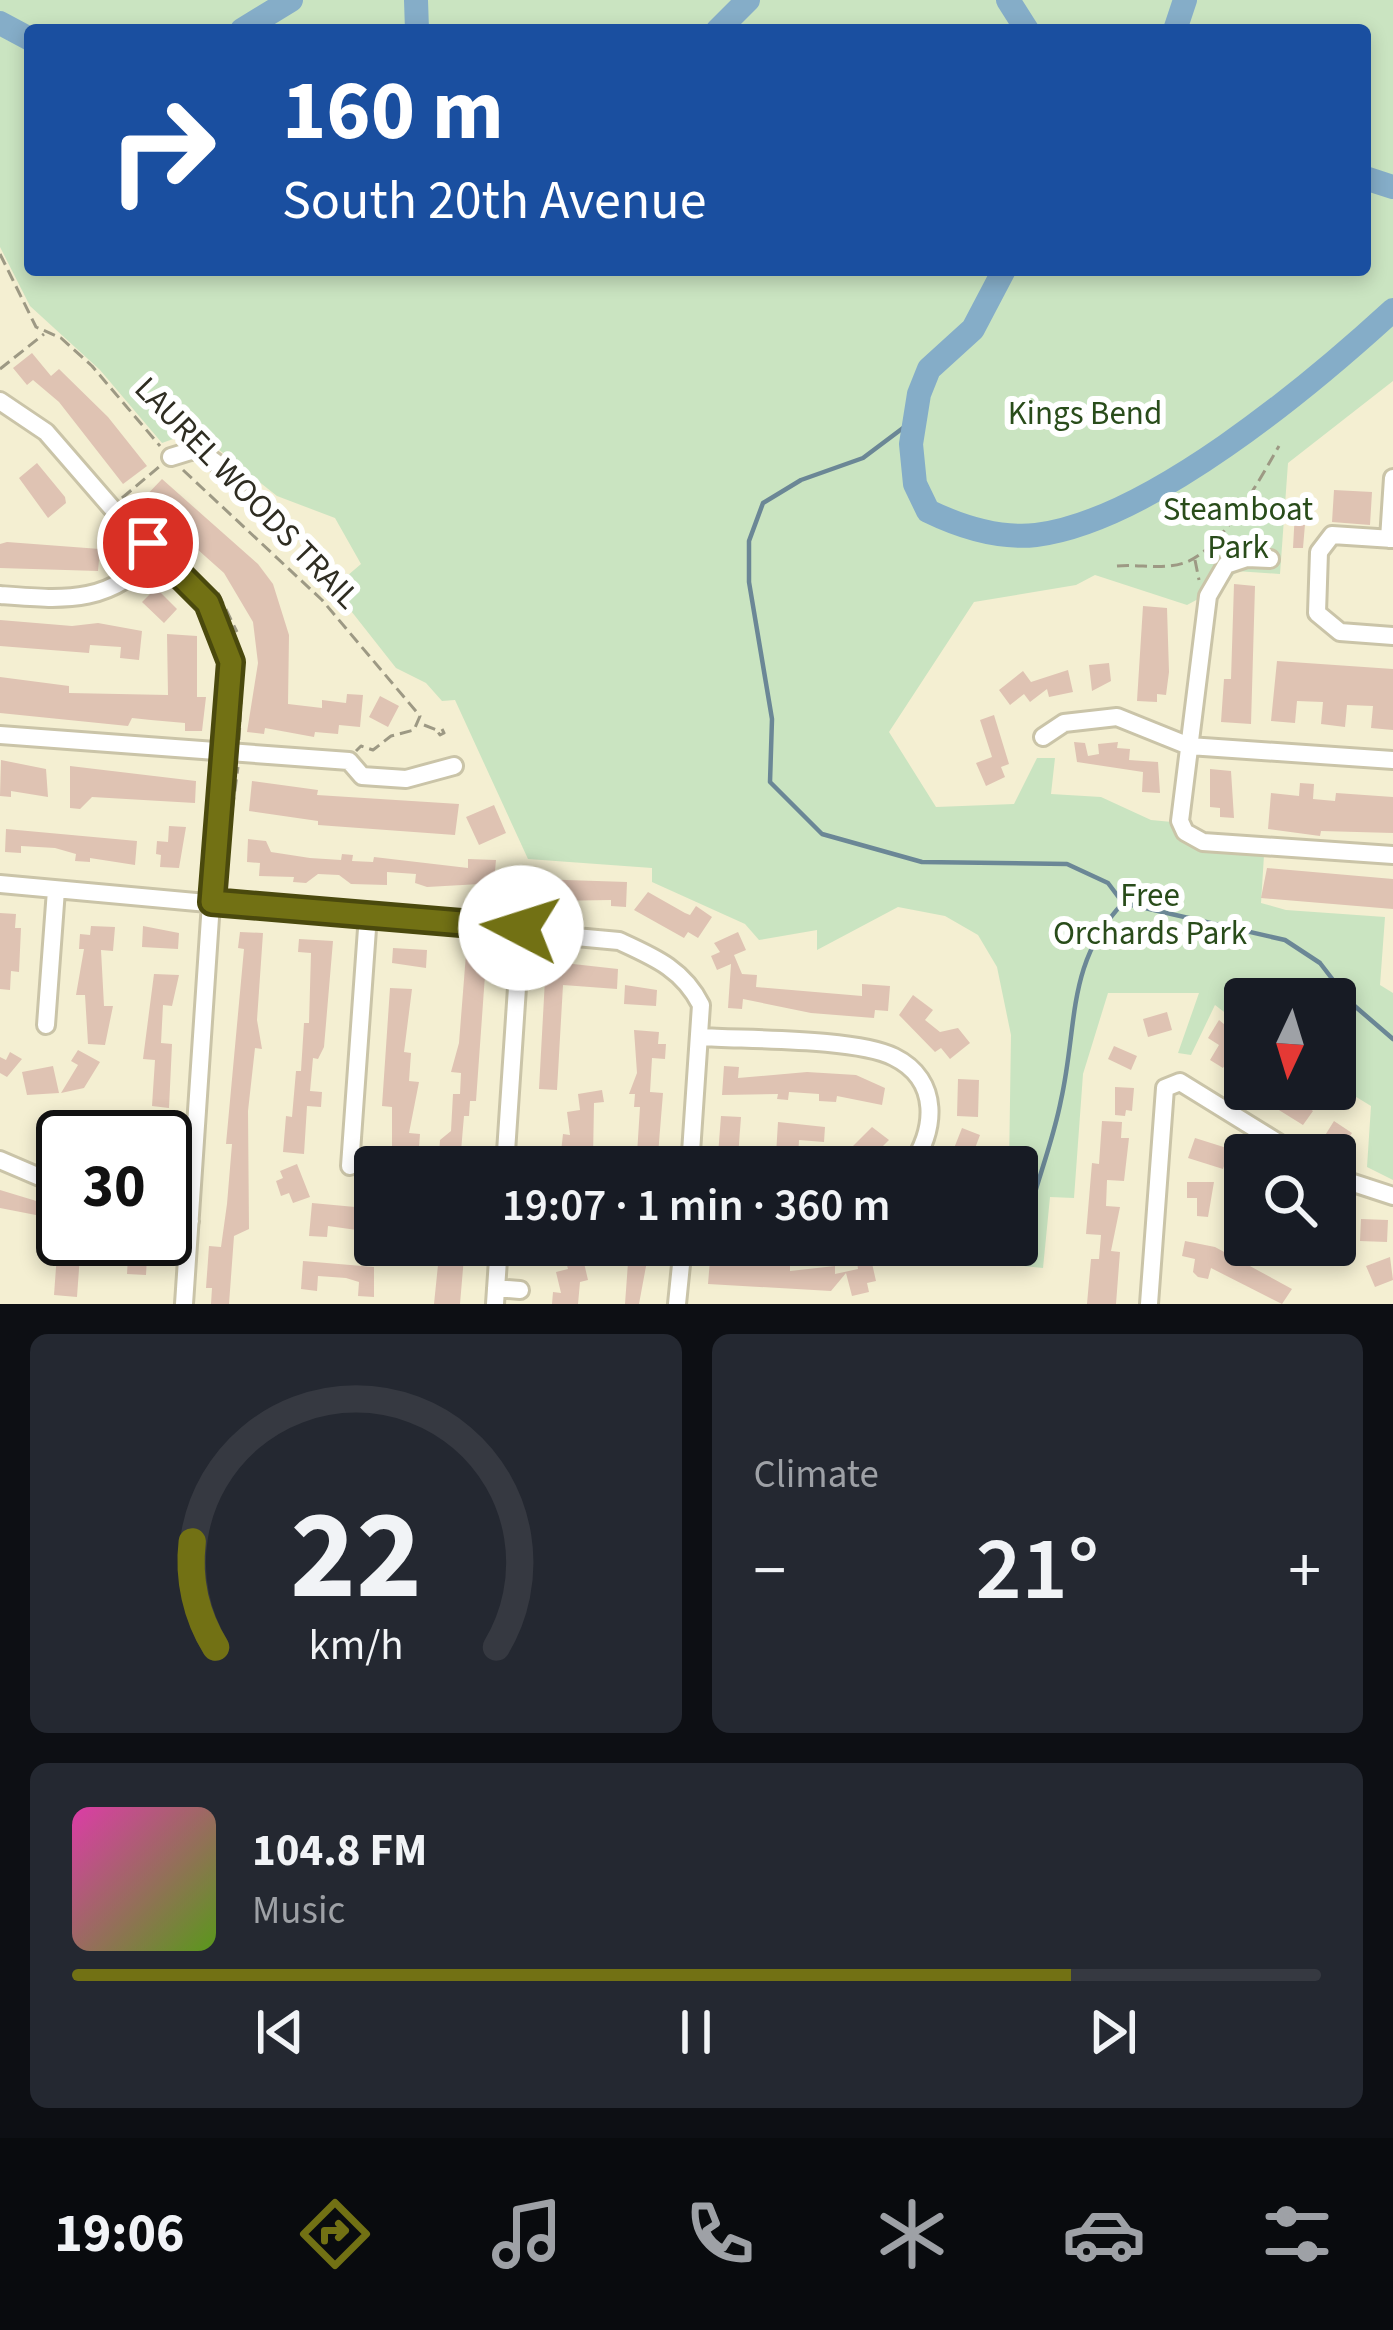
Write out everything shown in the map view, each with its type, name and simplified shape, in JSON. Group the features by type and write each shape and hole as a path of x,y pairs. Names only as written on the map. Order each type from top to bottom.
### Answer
{"street":[{"path":"0,401 46,432 111,507 200,593 220,624 231,662 231,759 218,833 192,1192"},
{"path":"171,458 196,449 241,481"},
{"path":"1393,478 1391,539 1332,535 1319,552 1317,614 1340,632 1393,636"},
{"path":"0,595 66,601 99,596 130,579 157,551"},
{"path":"1270,559 1247,558 1226,565 1214,579 1204,617 1179,809 1185,832 1203,842 1393,855"},
{"path":"1043,736 1064,723 1117,717 1189,746 1393,760"},
{"path":"0,735 231,759 349,761 362,776 400,779 454,766"},
{"path":"0,884 521,928 619,941 664,962 694,989 701,1005 692,1146"},
{"path":"46,1025 56,890"},
{"path":"350,1166 368,915"},
{"path":"507,1146 521,928"},
{"path":"701,1037 863,1049 895,1058 919,1077 930,1099 925,1146"},
{"path":"1159,1304 1149,1304 1163,1100 1170,1082 1191,1088 1264,1134"},
{"path":"508,1127 528,1128"},
{"path":"0,1160 36,1175"},
{"path":"1356,1184 1393,1196"},
{"path":"184,1304 187,1266"},
{"path":"498,1266 496,1296 520,1290"},
{"path":"677,1304 681,1266"}],"path":[{"name":"LAUREL WOODS TRAIL","path":"0,254 29,318 92,366 171,458 322,601 420,716 421,724"},
{"path":"0,369 46,333"},
{"path":"1118,566 1182,564 1233,524 1279,446"},
{"path":"111,507 171,458"},
{"path":"1219,512 1241,508"},
{"path":"1211,539 1247,558"},
{"path":"361,746 368,752 421,724 439,731"},
{"path":"218,833 235,821 231,759"}],"green space":[{"path":"0,0 1393,0 1393,381 1288,463 1280,574 1236,571 1215,601 1200,598 1187,605 1095,575 1076,585 974,602 889,732 936,807 1014,804 1037,758 1055,758 1051,794 1101,797 1151,820 1172,822 1178,834 1198,849 1264,855 1261,903 1286,910 1385,917 1380,985 1393,993 1393,1180 1367,1167 1371,1106 1356,1097 1356,978 1224,978 1224,1012 1215,1005 1191,1055 1178,1053 1199,993 1108,993 1083,1074 1074,1198 1050,1197 1043,1268 1024,1266 1038,1266 1038,1146 1009,1146 1011,1035 997,967 978,935 945,916 898,907 817,950 817,930 759,940 745,924 652,882 652,868 528,859 455,700 442,701 426,683 396,668 333,588 361,564 335,518 277,496 203,437 187,434 162,443 100,370 30,306 0,247"}],"building":[{"path":"32,353 51,376 59,369 108,417 147,466 123,484 59,402 33,380 27,385 13,368"},
{"path":"37,463 65,497 66,503 48,518 19,478"},
{"path":"162,479 258,564 273,584 289,635 288,704 322,708 322,700 346,703 347,694 363,695 360,727 339,725 338,734 315,732 314,737 265,728 264,734 247,732 258,663 253,622 224,573 142,500"},
{"path":"1334,490 1372,492 1370,525 1332,522"},
{"path":"1295,511 1306,512 1303,548 1293,548"},
{"path":"0,544 100,549 98,571 0,568"},
{"path":"1234,584 1255,586 1251,724 1221,722 1224,679 1231,679"},
{"path":"156,588 177,609 164,623 142,602"},
{"path":"1143,606 1167,608 1169,672 1166,695 1157,694 1157,702 1137,701"},
{"path":"0,620 72,626 98,623 142,631 139,660 120,658 121,647 90,645 89,653 0,646"},
{"path":"167,634 197,636 197,697 206,697 202,731 185,731 185,723 132,718 128,726 0,713 0,677 69,686 69,693 168,695"},
{"path":"1277,661 1393,669 1393,730 1371,728 1373,706 1347,705 1345,727 1321,724 1323,702 1297,701 1295,723 1271,721"},
{"path":"1109,663 1111,681 1092,691 1089,665"},
{"path":"1068,670 1073,692 1049,697 1047,689 1030,702 1024,694 1010,705 999,690 1023,671 1031,682"},
{"path":"380,696 399,706 388,727 369,717"},
{"path":"994,715 1009,764 1001,767 1005,777 986,786 976,763 992,757 980,720"},
{"path":"1074,742 1085,743 1088,756 1099,754 1098,744 1118,742 1117,748 1130,749 1129,760 1158,762 1160,793 1142,792 1143,772 1077,762"},
{"path":"1,760 46,769 48,797 11,791 11,797 0,796"},
{"path":"70,766 196,781 195,803 92,797 80,809 70,808"},
{"path":"1210,769 1231,771 1234,818 1220,817 1220,808 1210,807"},
{"path":"252,781 318,790 317,795 459,804 455,835 318,825 318,821 249,811"},
{"path":"1300,783 1314,784 1313,799 1335,801 1336,793 1393,797 1393,833 1321,831 1320,836 1268,829 1271,793 1299,796"},
{"path":"494,805 506,833 479,845 466,817"},
{"path":"169,826 186,827 179,868 160,867 161,855 156,854 157,841 168,842"},
{"path":"6,829 137,841 135,865 90,858 90,862 75,861 76,854 55,848 21,846 21,853 5,852"},
{"path":"248,839 266,841 271,852 310,858 341,860 342,854 353,855 352,861 373,862 374,857 468,868 468,859 496,860 495,871 536,874 536,879 627,882 626,907 611,906 611,900 549,901 480,891 480,884 427,887 415,883 416,874 387,872 387,885 351,884 339,875 318,874 306,883 293,882 294,877 259,876 260,863 247,862"},
{"path":"1267,868 1393,879 1393,909 1261,898"},
{"path":"648,892 690,915 696,906 712,917 698,938 688,932 684,938 634,910"},
{"path":"0,913 16,914 15,928 21,928 19,972 11,971 10,990 0,989"},
{"path":"91,926 115,927 113,951 101,950 104,1006 113,1006 105,1045 88,1044 85,995 76,995 84,949 79,949 80,934 90,935"},
{"path":"143,926 179,933 178,949 142,947"},
{"path":"240,932 263,933 257,1020 262,1049 255,1048 248,1111 249,1229 234,1236 229,1304 211,1304 212,1288 206,1288 209,1246 221,1247 232,1144 226,1144 244,949 238,948"},
{"path":"738,932 746,950 734,955 742,974 757,975 756,987 862,996 862,984 890,986 888,1011 875,1010 874,1018 811,1013 743,999 742,1009 728,1008 731,964 717,970 711,956 720,952 714,943"},
{"path":"299,939 333,941 324,1047 318,1059 313,1058 310,1091 322,1092 321,1107 307,1106 304,1154 283,1152 296,1071 301,1071 304,1023 309,1023 311,953 298,952"},
{"path":"393,948 427,950 426,968 392,963"},
{"path":"466,954 484,955 476,1101 470,1101 469,1116 464,1116 461,1146 440,1146 451,1131 453,1094 460,1094 461,1073 451,1072 459,1043"},
{"path":"546,961 618,969 617,989 563,985 557,1090 539,1089"},
{"path":"154,974 179,975 172,1006 163,1005 161,1043 172,1044 169,1108 152,1106 155,1060 143,1059"},
{"path":"625,985 657,990 656,1006 624,1004"},
{"path":"390,988 412,989 404,1052 411,1053 409,1081 419,1082 409,1133 420,1134 419,1146 392,1146 392,1107 382,1106"},
{"path":"913,995 933,1010 925,1020 940,1032 958,1028 970,1043 950,1059 941,1048 935,1052 899,1015"},
{"path":"1167,1012 1172,1030 1148,1037 1143,1019"},
{"path":"1219,1020 1224,1024 1223,1068 1210,1060 1219,1045 1208,1038"},
{"path":"634,1030 659,1032 658,1044 666,1044 665,1059 652,1058 650,1092 663,1093 659,1146 638,1146 640,1107 634,1107 635,1094 629,1094 637,1073"},
{"path":"1114,1046 1137,1056 1131,1070 1108,1059"},
{"path":"78,1050 100,1062 84,1088 61,1093 78,1065 71,1061"},
{"path":"10,1052 22,1059 7,1077 0,1073 0,1057 6,1060"},
{"path":"53,1066 59,1093 27,1095 22,1072"},
{"path":"724,1066 739,1067 738,1078 807,1072 856,1075 885,1088 882,1105 837,1096 836,1102 819,1101 819,1094 789,1092 788,1100 777,1099 778,1094 722,1095"},
{"path":"958,1079 979,1080 978,1117 957,1116"},
{"path":"1115,1087 1134,1088 1132,1111 1126,1110 1125,1116 1115,1115"},
{"path":"602,1090 604,1102 594,1103 593,1146 562,1146 563,1134 570,1135 567,1112 580,1110 578,1094"},
{"path":"1279,1110 1312,1110 1303,1125"},
{"path":"721,1116 741,1117 739,1146 719,1146"},
{"path":"1102,1121 1122,1122 1121,1138 1129,1138 1124,1181 1107,1180 1106,1206 1120,1207 1111,1251 1120,1252 1116,1304 1087,1304 1091,1259 1099,1259 1101,1235 1086,1234 1092,1163 1099,1164"},
{"path":"1334,1121 1352,1133 1351,1134 1326,1134"},
{"path":"778,1122 825,1127 824,1142 799,1140 799,1146 777,1146"},
{"path":"872,1127 889,1140 883,1146 853,1146"},
{"path":"962,1128 980,1135 976,1146 955,1146"},
{"path":"1195,1138 1224,1147 1223,1169 1188,1158"},
{"path":"297,1164 310,1197 293,1203 289,1193 281,1196 276,1181 283,1178 280,1171"},
{"path":"1187,1182 1214,1182 1208,1217 1197,1216 1197,1198 1187,1198"},
{"path":"0,1190 36,1201 36,1215 0,1208"},
{"path":"312,1203 354,1207 354,1230 328,1226 327,1237 309,1236"},
{"path":"1361,1219 1388,1220 1387,1242 1360,1241"},
{"path":"1185,1241 1215,1247 1224,1252 1224,1266 1250,1266 1292,1289 1282,1304 1211,1268 1208,1279 1198,1277 1193,1272 1195,1259 1182,1256"},
{"path":"1390,1257 1393,1280 1375,1287 1366,1266"},
{"path":"303,1261 374,1267 374,1297 358,1296 359,1282 346,1278 318,1276 317,1291 301,1289"},
{"path":"56,1266 79,1266 77,1297 54,1295"},
{"path":"127,1266 146,1266 146,1275 127,1274"},
{"path":"438,1266 463,1266 460,1304 434,1304"},
{"path":"585,1266 588,1280 580,1282 578,1304 552,1304 553,1292 561,1293 556,1272"},
{"path":"628,1266 646,1266 639,1304 625,1304"},
{"path":"710,1266 790,1266 790,1271 835,1266 835,1274 873,1266 876,1281 867,1283 869,1292 852,1296 846,1273 831,1291 708,1284"}],"waterway":[{"path":"252,24 291,0"},
{"path":"416,0 417,24"},
{"path":"724,24 748,0"},
{"path":"1008,0 1023,24"},
{"path":"1177,24 1185,0"},
{"path":"0,23 24,36"},
{"path":"1371,180 1393,187"},
{"path":"1001,276 973,329 929,369 919,394 911,444 915,484 928,511 967,527 1008,535 1036,535 1080,524 1177,478 1273,411 1393,310"},
{"path":"915,419 863,458 801,480 763,503 749,541 749,582 772,719 770,782 822,834 922,862 1067,864 1108,883 1123,903 1285,940 1320,963 1350,1002 1393,1039"},
{"path":"1038,1184 1058,1116 1083,972 1092,948 1123,903"}],"route":[{"path":"148,543 208,603 231,662 212,902 521,928"}],"park label":[{"name":"Kings Bend","path":"1085,413"},
{"name":"Steamboat Park","path":"1238,528"},
{"name":"Free Orchards Park","path":"1150,914"}]}
